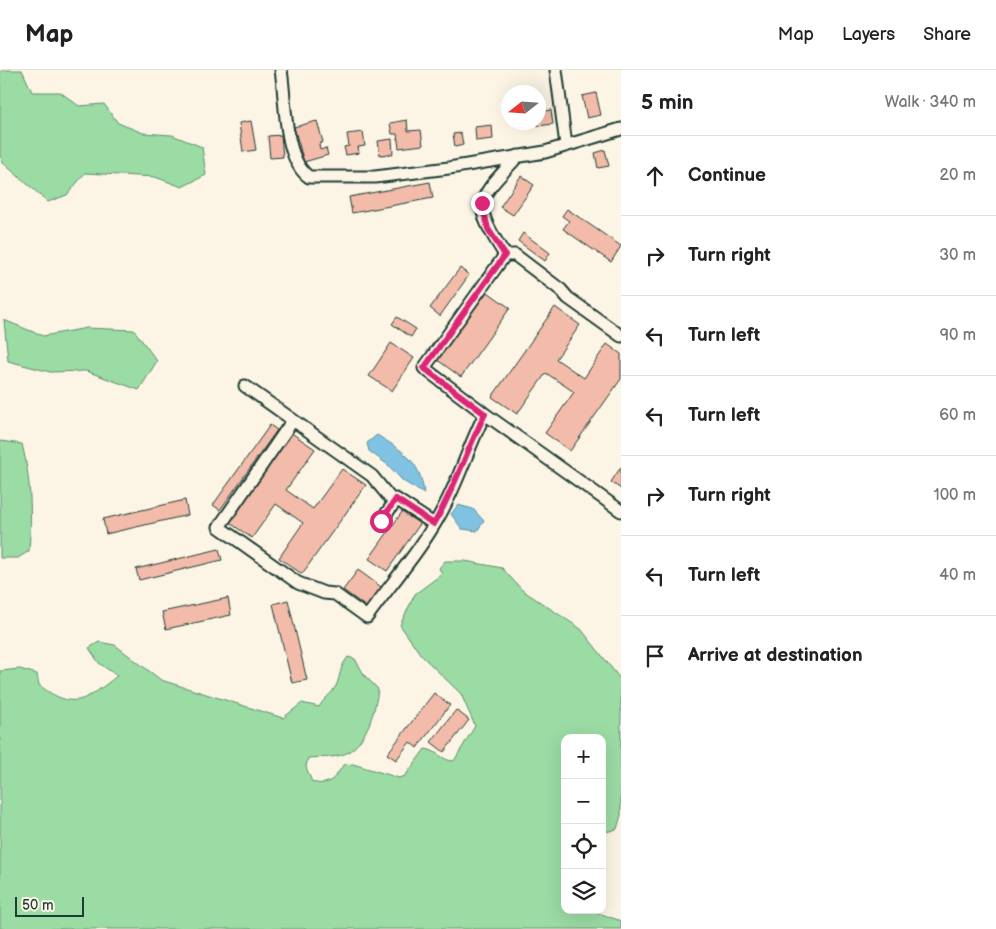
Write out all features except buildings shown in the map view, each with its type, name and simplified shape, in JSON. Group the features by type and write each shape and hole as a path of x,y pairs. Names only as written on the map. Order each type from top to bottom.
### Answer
{"street":[{"path":"280,70 289,133 297,163 302,172 309,177 375,178 545,152 621,128"},
{"path":"556,70 566,145"},
{"path":"505,255 488,229 482,203 488,189 518,156"},
{"path":"505,255 514,255 561,290 568,298 621,336"},
{"path":"505,255 424,368 485,414 621,510"},
{"path":"245,386 372,476 394,503"},
{"path":"293,420 219,527 298,583 324,593 335,594 367,617 434,524 446,502 468,447 485,414"},
{"path":"381,521 396,499 434,524"}],"green space":[{"path":"5,70 22,70 32,92 60,92 79,106 104,104 118,123 143,133 172,135 202,147 206,175 182,187 155,177 85,173 67,195 48,202 3,163 0,156 0,72"},
{"path":"4,320 43,336 87,328 134,330 157,361 139,390 86,371 50,372 8,361"},
{"path":"0,441 22,444 29,484 29,551 18,558 0,558"},
{"path":"445,561 465,561 502,568 522,590 581,629 621,680 621,815 617,829 606,832 606,734 561,734 561,914 601,914 621,921 621,929 0,929 0,671 20,669 37,674 39,685 51,693 62,698 80,700 88,697 117,676 99,663 89,648 99,642 115,645 161,680 283,718 302,703 319,707 336,686 348,657 355,659 365,676 378,689 373,714 361,739 346,754 308,758 306,767 312,782 327,782 337,774 343,765 353,764 399,778 405,776 425,749 433,751 450,761 454,761 475,726 461,694 421,655 400,625 415,594 442,574 439,568"}],"water":[{"path":"377,435 403,452 415,465 424,494 403,481 388,465 369,451 367,443"},
{"path":"458,505 473,509 484,521 477,531 462,529 451,514"}],"route":[{"path":"381,521 396,499 434,524 446,502 468,447 485,414 424,368 505,255 488,229 482,203"}]}
